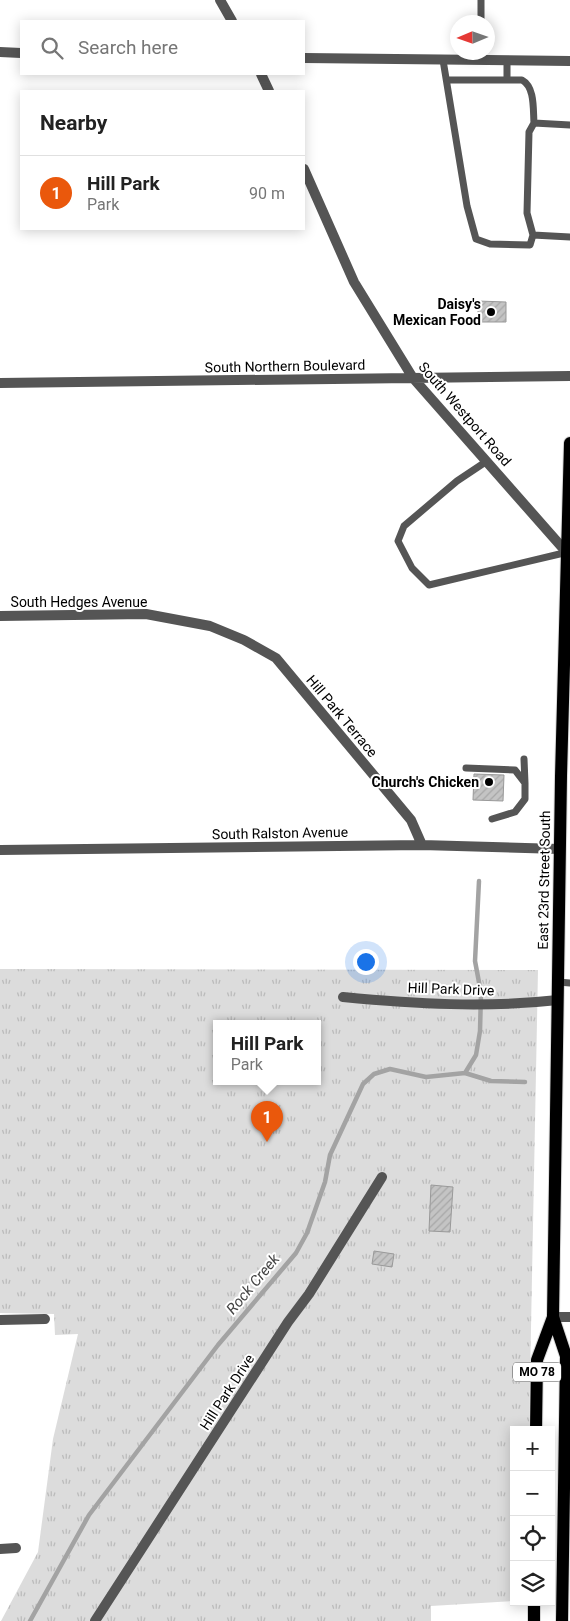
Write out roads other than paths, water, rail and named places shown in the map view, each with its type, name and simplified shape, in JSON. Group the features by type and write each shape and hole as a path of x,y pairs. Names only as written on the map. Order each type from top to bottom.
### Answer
{"main road":[{"name":"East 23rd Street South","path":"562,1621 566,1356 553,1317 558,1000 564,983 565,886 560,849 566,776 570,443"},
{"name":"East 23rd Street South","path":"536,1426 537,1360 553,1317"},
{"path":"534,1606 534,1621"}],"street":[{"path":"220,0 231,20"},
{"path":"0,52 20,53"},
{"path":"305,58 450,59"},
{"path":"495,58 570,61"},
{"path":"261,75 269,90"},
{"name":"South Westport Road","path":"305,171 354,282 413,378 569,555"},
{"name":"South Northern Boulevard","path":"0,383 570,376"},
{"name":"South Hedges Avenue","path":"0,616 146,614 217,629"},
{"name":"Hill Park Terrace","path":"217,629 244,640 276,658 411,820 422,845"},
{"name":"South Ralston Avenue","path":"0,850 422,845 560,849"},
{"name":"Hill Park Drive","path":"343,997 473,1005 558,1000"},
{"name":"Hill Park Drive","path":"95,1621 288,1322 312,1289 382,1177"},
{"path":"553,1317 570,1317"},
{"path":"0,1320 45,1319"},
{"path":"0,1549 16,1548"}],"lane":[{"path":"481,15 482,0"},
{"path":"443,60 446,80 467,206 476,240 490,244 530,245 533,236 527,213 530,132 534,123 528,83 522,80 446,80"},
{"path":"507,60 507,80"},
{"path":"534,123 570,126"},
{"path":"533,236 570,237"},
{"path":"487,461 457,481 404,526 398,541 412,568 429,585 569,555"},
{"path":"492,819 515,812 525,799 524,759"},
{"path":"466,768 515,770 525,783"}],"waterway":[{"path":"465,1073 476,1055 480,1031 481,993 475,961 479,881"},
{"name":"Rock Creek","path":"30,1621 89,1515 218,1345 296,1253 307,1233 325,1182 330,1155 363,1084 374,1074 390,1069 426,1077 465,1073 491,1081 525,1082"}],"place":[{"name":"Daisy's Mexican Food","path":"491,312"},
{"name":"Church's Chicken","path":"489,782"},
{"name":"Hill Park","path":"267,1142"}]}
